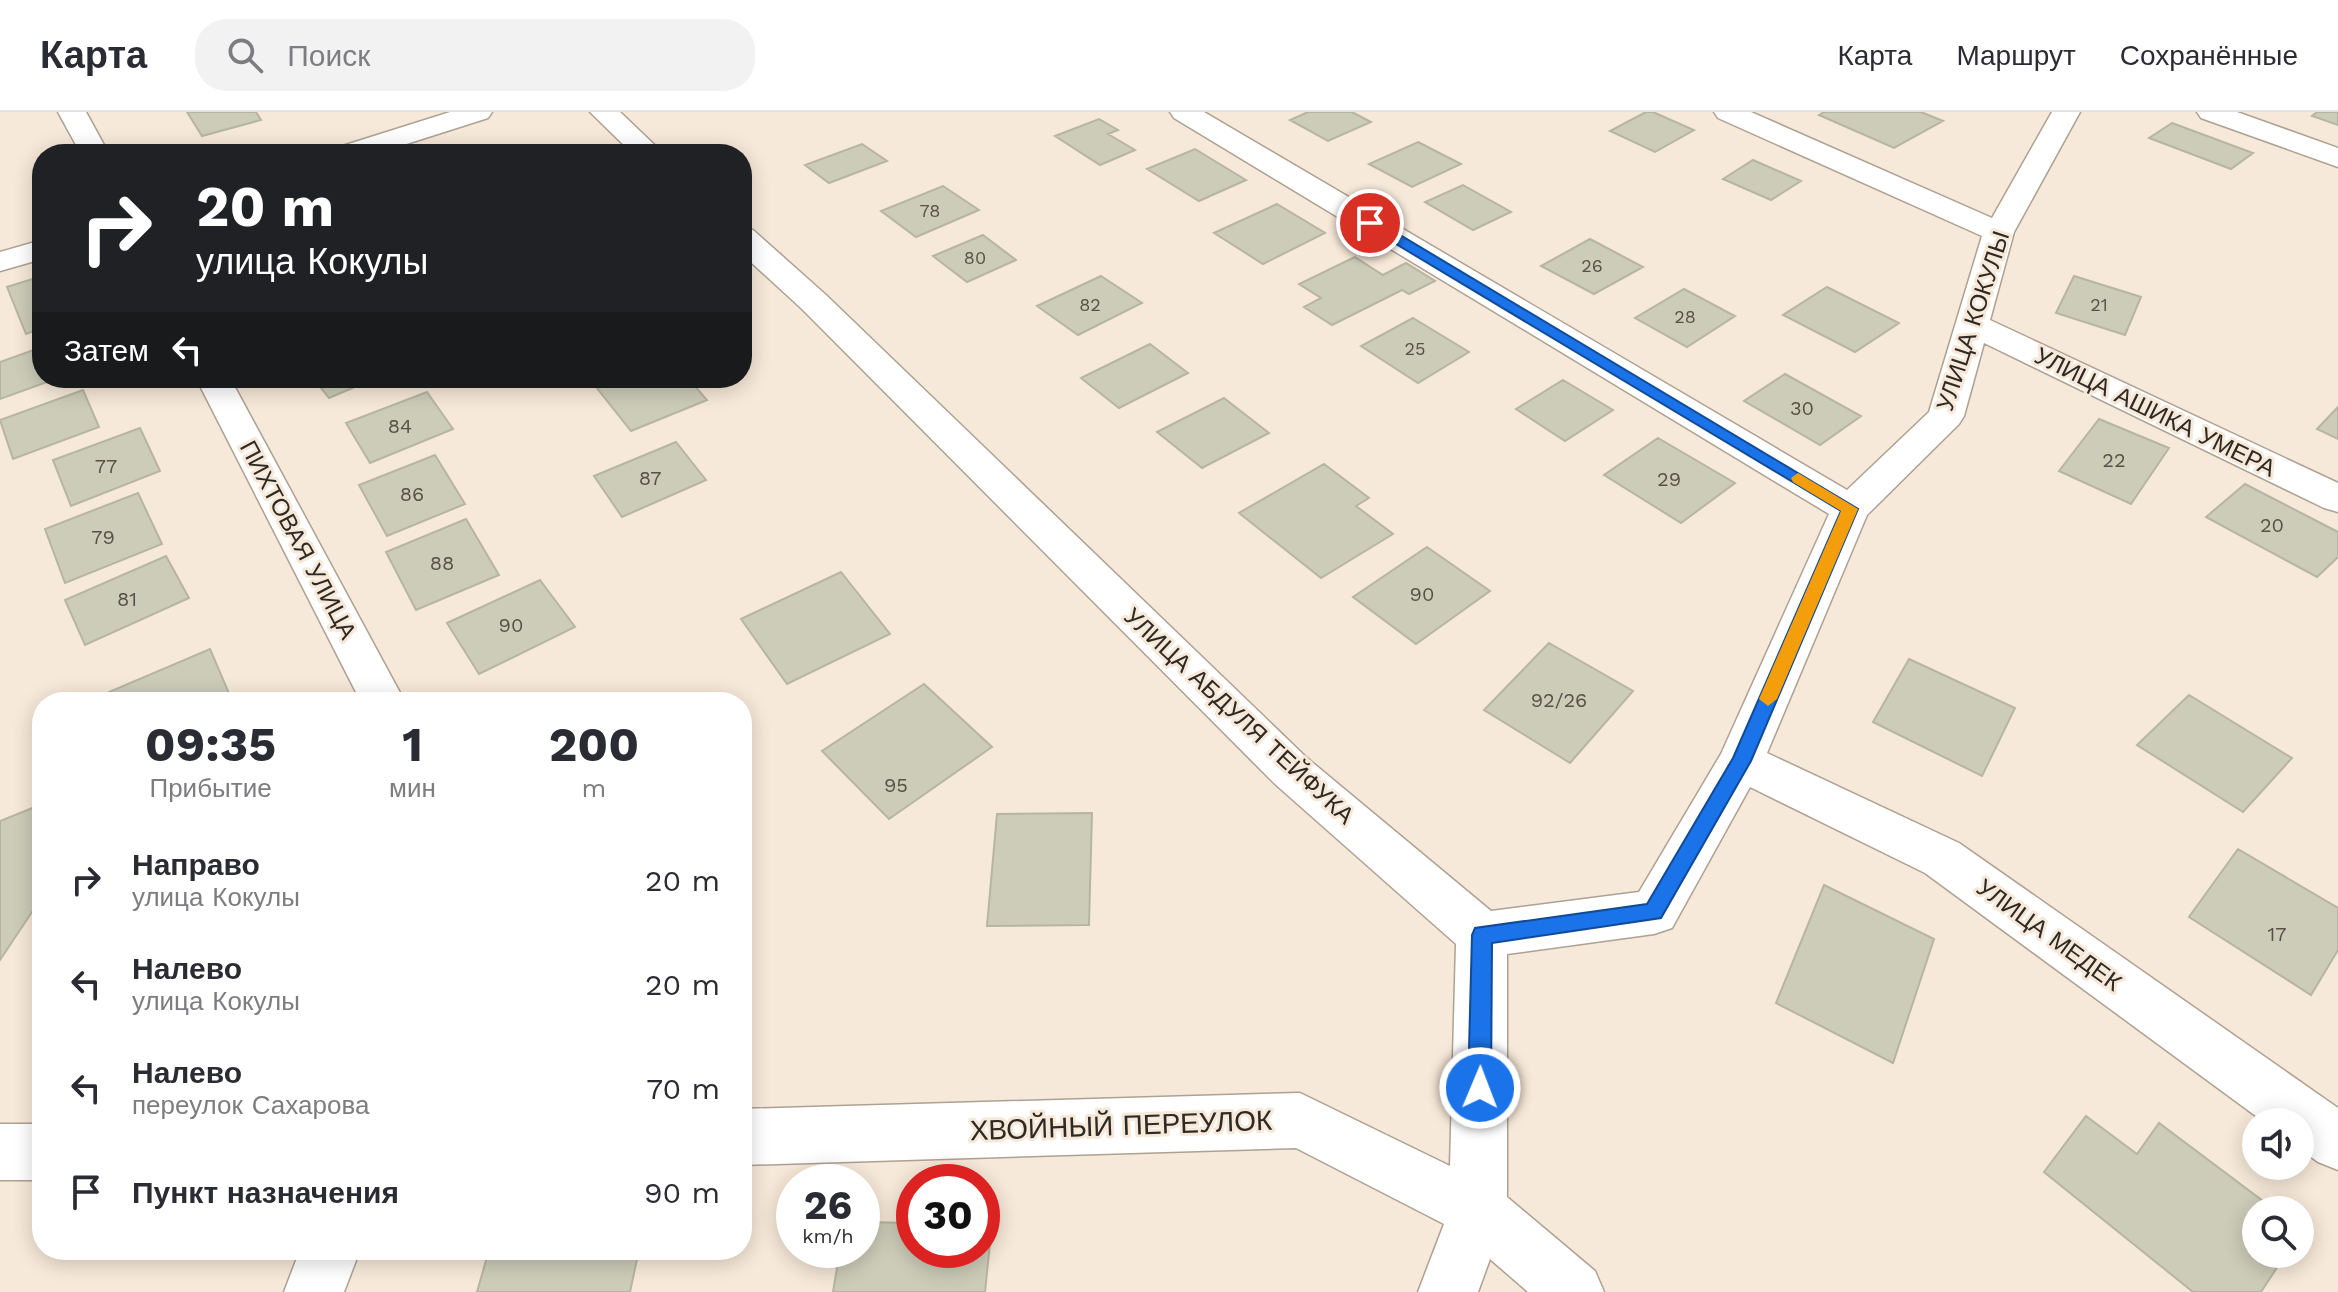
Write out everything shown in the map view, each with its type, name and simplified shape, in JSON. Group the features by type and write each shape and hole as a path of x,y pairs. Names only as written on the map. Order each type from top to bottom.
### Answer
{"street":[{"path":"72,112 90,144"},
{"path":"377,144 478,112"},
{"path":"604,112 639,144"},
{"path":"1184,112 1850,509"},
{"path":"1728,112 1999,232"},
{"name":"УЛИЦА КОКУЛЫ","path":"1482,935 1654,912 1741,761 1850,509 1946,416 1999,232 2066,112"},
{"path":"2211,112 2338,158"},
{"name":"УЛИЦА АБДУЛЯ ТЕЙФУКА","path":"752,246 814,302 1291,771 1482,935"},
{"path":"0,262 32,252"},
{"name":"УЛИЦА АШИКА УМЕРА","path":"1972,324 2338,499"},
{"name":"ПИХТОВАЯ УЛИЦА","path":"218,388 378,692"},
{"name":"УЛИЦА МЕДЕК","path":"1741,761 1942,858 2338,1142"},
{"path":"1448,1292 1478,1211 1482,935"},
{"name":"ХВОЙНЫЙ ПЕРЕУЛОК","path":"752,1137 1300,1120 1478,1211 1574,1292"},
{"path":"0,1152 32,1152"},
{"path":"314,1292 326,1260"}],"building":[{"path":"187,112 256,112 261,120 202,136"},
{"path":"1308,112 1352,112 1371,122 1328,141 1290,120"},
{"path":"1646,112 1653,112 1694,130 1655,152 1610,131"},
{"path":"1824,112 1921,112 1943,121 1894,148 1819,115"},
{"path":"2317,112 2338,112 2338,125 2312,116"},
{"path":"1099,119 1118,130 1108,134 1135,150 1100,165 1055,136"},
{"path":"2172,123 2253,153 2231,169 2149,138"},
{"path":"1418,142 1461,164 1412,187 1369,164"},
{"path":"862,144 887,161 829,183 805,165"},
{"path":"1195,149 1246,180 1199,201 1147,169"},
{"path":"1753,160 1801,181 1771,200 1723,179"},
{"path":"1463,185 1511,212 1473,230 1425,202"},
{"path":"943,186 979,210 916,237 881,211"},
{"path":"1277,204 1325,233 1263,264 1214,233"},
{"path":"983,235 1016,260 967,282 933,256"},
{"path":"1590,239 1643,267 1594,294 1541,266"},
{"path":"1355,257 1383,275 1406,263 1435,281 1409,294 1402,290 1332,325 1304,307 1321,298 1299,284"},
{"path":"1101,276 1142,303 1078,335 1037,306"},
{"path":"2074,276 2141,297 2125,335 2056,313"},
{"path":"32,279 32,332 26,334 7,287"},
{"path":"1827,287 1899,323 1855,352 1783,315"},
{"path":"1684,289 1735,316 1687,347 1635,318"},
{"path":"1413,318 1469,352 1418,383 1361,346"},
{"path":"1150,344 1188,373 1119,408 1081,378"},
{"path":"32,351 32,387 0,399 0,362"},
{"path":"1785,374 1861,416 1820,445 1744,401"},
{"path":"1563,380 1613,410 1565,441 1516,409"},
{"path":"321,388 352,388 329,398"},
{"path":"597,388 697,388 707,400 631,431"},
{"path":"83,390 99,427 13,459 0,420"},
{"path":"427,392 453,429 370,463 346,423"},
{"path":"1224,398 1269,433 1202,468 1157,432"},
{"path":"2338,407 2338,439 2317,429"},
{"path":"2099,419 2169,448 2131,504 2059,471"},
{"path":"140,428 160,471 71,506 53,460"},
{"path":"1658,438 1735,483 1681,523 1604,475"},
{"path":"676,442 706,480 622,517 594,476"},
{"path":"435,455 465,504 387,536 359,485"},
{"path":"1324,464 1369,498 1356,506 1393,534 1321,578 1239,513"},
{"path":"2245,484 2338,532 2338,557 2317,577 2206,517"},
{"path":"138,493 162,544 65,583 45,529"},
{"path":"466,519 499,575 416,610 386,552"},
{"path":"1427,547 1490,591 1416,644 1353,597"},
{"path":"166,556 189,598 85,645 65,600"},
{"path":"841,572 890,634 787,684 741,619"},
{"path":"540,580 575,627 479,674 447,623"},
{"path":"1549,643 1633,691 1570,763 1484,710"},
{"path":"210,649 228,692 109,692"},
{"path":"1909,659 2015,708 1982,776 1873,722"},
{"path":"924,684 992,747 889,819 822,751"},
{"path":"2189,695 2292,758 2243,812 2137,745"},
{"path":"32,808 32,912 0,960 0,821"},
{"path":"1092,813 1089,925 987,926 997,814"},
{"path":"2238,849 2338,908 2338,950 2311,995 2189,917"},
{"path":"1824,885 1934,939 1893,1063 1776,1003"},
{"path":"2086,1116 2137,1154 2159,1123 2256,1196 2242,1196 2242,1268 2277,1268 2261,1292 2193,1292 2044,1172"},
{"path":"880,1222 896,1223 896,1268 987,1268 985,1292 833,1292 837,1268 880,1268"},
{"path":"486,1260 637,1260 630,1292 477,1292"}],"slow traffic":[{"path":"1768,699 1850,509 1798,478"}],"route":[{"path":"1370,223 1850,509 1741,761 1654,912 1482,935 1480,1088"}]}
